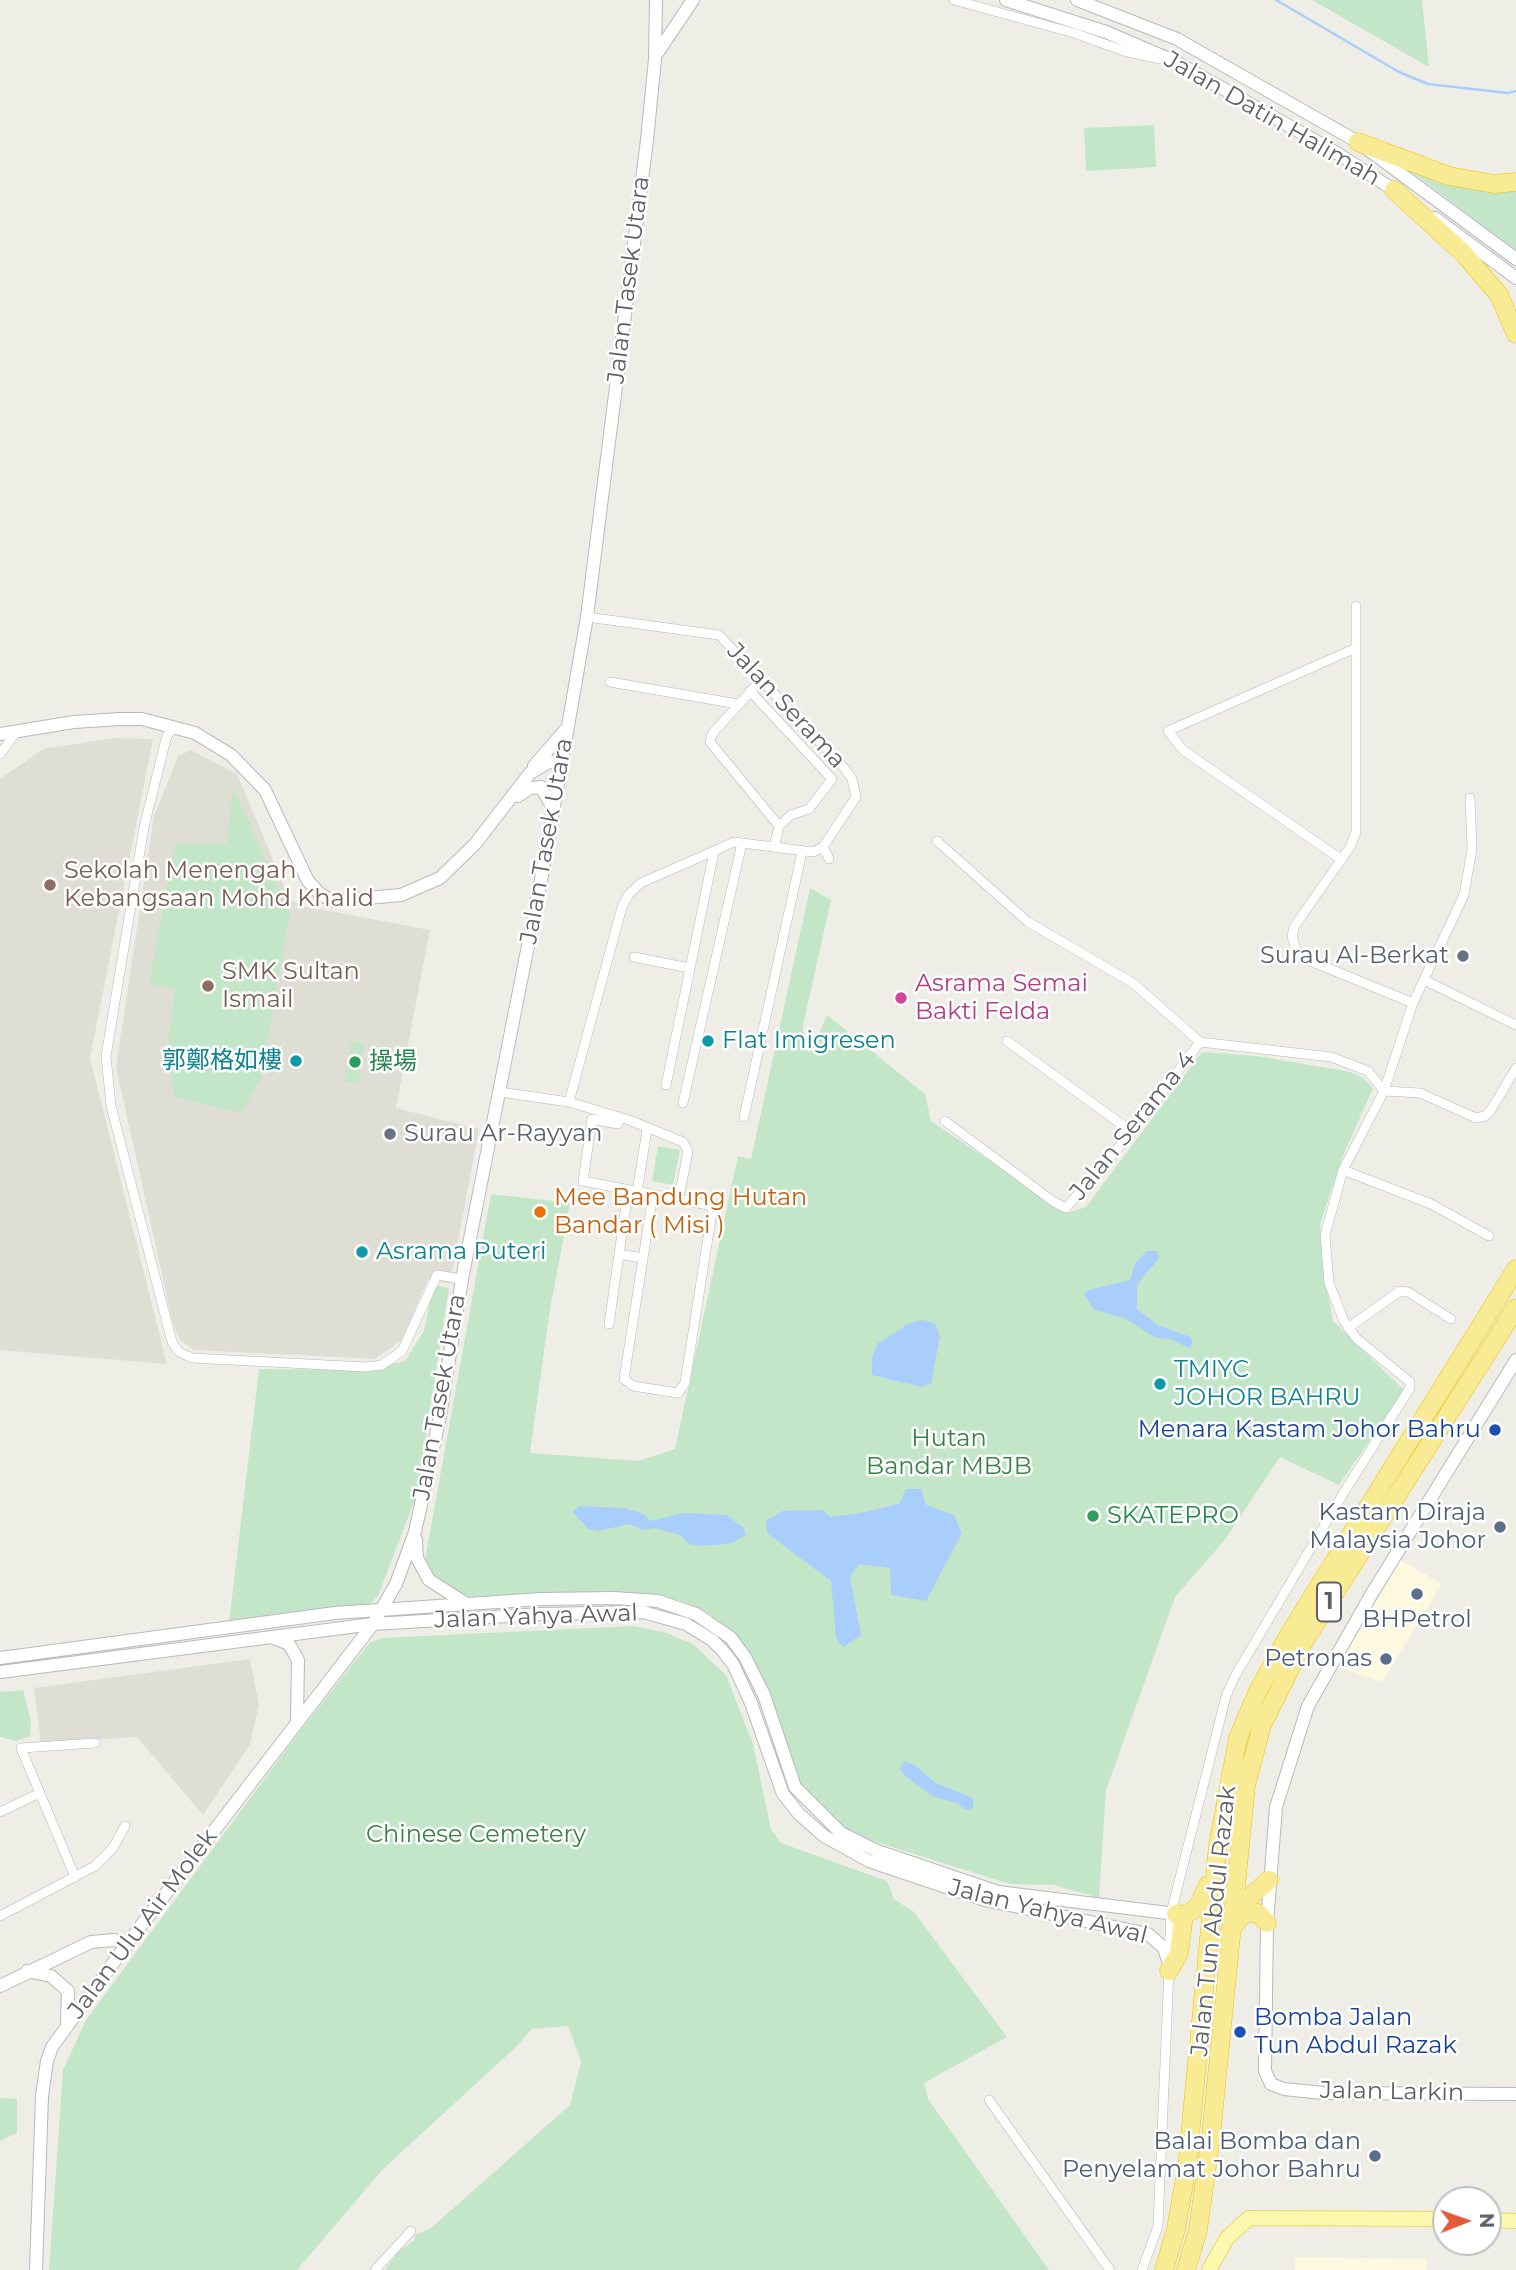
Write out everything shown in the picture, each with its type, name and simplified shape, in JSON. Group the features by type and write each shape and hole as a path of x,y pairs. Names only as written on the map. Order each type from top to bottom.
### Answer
{"highway":[{"path":"1358,142 1449,176 1494,184 1516,182"},
{"path":"1394,190 1464,254 1499,295 1516,334"},
{"name":"Jalan Tun Abdul Razak","path":"1164,2270 1176,2229 1187,2167 1218,1845 1236,1746 1258,1691 1288,1636 1516,1269"},
{"name":"Jalan Tun Abdul Razak","path":"1186,2270 1198,2230 1208,2162 1246,1785 1262,1725 1275,1693 1303,1643 1516,1308"},
{"path":"1169,1968 1179,1953 1177,1910 1194,1912 1205,1896 1218,1845"},
{"path":"1230,1931 1244,1913 1249,1898 1269,1880"},
{"path":"1244,1913 1258,1913 1267,1923"}],"main road":[{"path":"1209,2270 1227,2238 1248,2218 1432,2219"}],"street":[{"name":"Jalan Tasek Utara","path":"373,1624 407,1559 415,1532 440,1416 462,1279 569,724 587,617 655,59 656,0"},
{"path":"689,4 699,0"},
{"path":"954,0 1073,33 1127,52 1176,62"},
{"name":"Jalan Datin Halimah","path":"1006,0 1106,32 1176,62 1336,153 1394,190 1516,278"},
{"name":"Jalan Datin Halimah","path":"1077,0 1177,39 1358,142 1516,259"},
{"name":"Jalan Tasek Utara","path":"655,59 662,43 689,4"},
{"path":"1356,606 1356,832 1342,859 1294,928 1292,937 1296,949 1304,958 1413,1003"},
{"name":"Jalan Serama","path":"587,617 719,635 755,686 852,779 854,801 822,846"},
{"path":"1342,859 1183,750 1168,731 1356,648"},
{"path":"610,682 738,704"},
{"path":"775,844 779,826 791,815 809,809 832,779 755,686 712,734 710,742 779,826"},
{"path":"0,734 120,719 142,719 195,733 251,773 265,790 307,881 320,894 333,901 401,895 440,878 475,844 530,774 542,765 562,761"},
{"path":"521,786 524,776 569,724"},
{"path":"177,728 169,732 166,739 144,827 106,1056 111,1106 172,1342 179,1352 192,1358 366,1367 382,1365 402,1351 437,1275 462,1279"},
{"path":"0,754 17,732"},
{"path":"510,801 538,786 546,790 553,809"},
{"path":"1177,1910 1218,1722 1235,1676 1410,1388 1410,1382 1348,1328 1329,1283 1325,1252 1328,1218 1343,1170 1384,1091 1413,1003 1464,895 1472,849 1470,798"},
{"path":"937,841 1028,922 1133,983 1200,1042 1331,1057 1368,1071 1384,1091 1420,1093 1480,1118 1491,1110 1516,1068"},
{"path":"569,1102 625,901 641,883 734,842 775,844 802,852 813,852 822,846 829,859"},
{"path":"683,1103 742,843"},
{"path":"666,1085 714,852"},
{"path":"744,1117 802,852"},
{"path":"634,957 689,968"},
{"path":"1424,980 1516,1025"},
{"path":"1007,1041 1132,1132"},
{"name":"Jalan Serama 4","path":"945,1121 1065,1208 1074,1202 1132,1132 1200,1042"},
{"path":"500,1092 569,1102 619,1117 683,1142 688,1148 679,1198"},
{"path":"619,1117 618,1124 592,1119 583,1181 713,1206 681,1392 633,1386 625,1381 653,1195"},
{"path":"608,1324 619,1254 647,1130"},
{"path":"1343,1170 1431,1204 1489,1236"},
{"path":"619,1254 643,1258"},
{"path":"1348,1328 1400,1291 1408,1292 1451,1319"},
{"path":"1267,1923 1276,1807 1308,1706 1371,1595 1514,1367"},
{"path":"415,1532 417,1558 429,1580 466,1604"},
{"name":"Jalan Yahya Awal","path":"0,1658 335,1613 614,1598 657,1601 696,1614 732,1638 746,1657 764,1695 795,1787 841,1833 877,1851 998,1892 1177,1910"},
{"name":"Jalan Yahya Awal","path":"0,1672 373,1624 613,1611 643,1612 686,1624 712,1640 733,1664 751,1703 783,1794 799,1814 824,1836 869,1861 985,1900 1148,1934 1161,1944 1169,1968"},
{"name":"Jalan Ulu Air Molek","path":"36,2270 43,2096 47,2061 66,2026 127,1944 373,1624"},
{"path":"270,1636 289,1644 298,1660 297,1720"},
{"path":"75,1877 22,1746 95,1743"},
{"path":"0,1812 40,1793"},
{"path":"0,1916 95,1866 113,1848 125,1826"},
{"name":"Jalan Larkin","path":"1267,1923 1265,2071 1271,2084 1284,2089 1324,2093 1515,2094"},
{"path":"0,1986 91,1942 114,1940 127,1944"},
{"path":"1142,2270 1158,2225 1169,1968"},
{"path":"27,1971 51,1976 68,1991 66,2026"},
{"path":"989,2100 1110,2270"},
{"path":"375,2270 411,2231"}],"shaded area":[{"path":"113,738 153,739 90,1058 167,1364 0,1350 0,779 43,749"},
{"name":"SMK Sultan Ismail","path":"191,750 237,774 290,900 303,906 430,930 396,1108 479,1129 450,1284 428,1279 402,1340 375,1359 194,1350 180,1340 173,1324 116,1067 154,816 178,756"},
{"path":"1401,1560 1442,1584 1382,1682 1337,1667"},
{"path":"250,1659 259,1705 250,1744 203,1815 137,1737 41,1743 34,1688"},
{"path":"1295,2257 1427,2259 1427,2270 1295,2270"}],"green space":[{"path":"1312,0 1422,0 1429,67"},
{"path":"1154,125 1156,167 1086,171 1084,128"},
{"path":"1398,161 1516,185 1516,251"},
{"path":"233,788 290,913 261,1078 242,1113 174,1097 168,1040 175,989 149,984 175,843 226,844"},
{"name":"Hutan Bandar MBJB","path":"810,888 831,900 802,1030 813,1047 827,1015 925,1094 931,1121 1067,1213 1086,1207 1202,1052 1257,1056 1350,1072 1362,1077 1373,1088 1342,1158 1320,1224 1324,1272 1333,1321 1404,1390 1339,1485 1280,1457 1224,1541 1175,1597 1106,1790 1099,1898 1054,1885 1010,1884 844,1832 807,1797 735,1636 709,1614 679,1600 595,1593 472,1597 443,1590 425,1560 491,1194 570,1203 549,1315 530,1453 638,1461 675,1449 738,1156 751,1159"},
{"name":"操場","path":"351,1041 365,1044 358,1083 344,1081"},
{"path":"658,1146 680,1150 673,1185 652,1181"},
{"path":"433,1285 449,1288 417,1494 378,1596 367,1607 229,1623 259,1369 367,1370 405,1361 424,1331"},
{"name":"Chinese Cemetery","path":"633,1626 664,1632 693,1644 726,1675 753,1744 771,1829 781,1843 887,1881 894,1899 914,1912 1007,2037 924,2083 928,2099 1049,2270 385,2270 397,2252 415,2240 415,2235 431,2228 570,2105 581,2061 568,2026 532,2029 517,2046 383,2169 297,2270 49,2270 63,2070 86,2020 294,1739 370,1642 382,1638"},
{"path":"23,1690 31,1721 30,1736 16,1741 0,1737 0,1692"},
{"path":"0,2098 17,2099 17,2133 0,2141"}],"water":[{"path":"1147,1251 1157,1251 1159,1258 1137,1285 1137,1309 1158,1325 1188,1336 1193,1341 1190,1349 1171,1339 1156,1338 1124,1318 1094,1310 1084,1294 1088,1290 1130,1280 1135,1263"},
{"path":"922,1320 935,1323 940,1336 931,1384 922,1387 872,1375 872,1358 877,1344 908,1324"},
{"path":"906,1489 921,1489 926,1505 954,1515 962,1533 926,1601 891,1595 890,1568 859,1564 850,1577 861,1635 843,1647 836,1638 831,1581 767,1533 766,1520 783,1511 823,1510 830,1517 859,1513 899,1504"},
{"path":"579,1506 625,1508 643,1514 651,1521 683,1513 726,1515 744,1528 746,1535 732,1543 702,1546 689,1544 680,1535 654,1528 643,1530 629,1524 599,1531 588,1529 573,1512"},
{"path":"904,1761 915,1765 934,1782 973,1798 973,1807 970,1810 965,1809 956,1803 932,1796 905,1776 900,1769"}],"waterway":[{"path":"1276,0 1399,72 1428,84 1508,93 1516,91"}],"place":[{"name":"Sekolah Menengah Kebangsaan Mohd Khalid","path":"50,885"},
{"name":"Surau Al-Berkat","path":"1463,956"},
{"name":"SMK Sultan Ismail","path":"208,986"},
{"name":"Asrama Semai Bakti Felda","path":"901,998"},
{"name":"Flat Imigresen","path":"708,1041"},
{"name":"郭鄭格如樓","path":"296,1061"},
{"name":"操場","path":"355,1062"},
{"name":"Surau Ar-Rayyan","path":"390,1134"},
{"name":"Mee Bandung Hutan Bandar ( Misi )","path":"540,1212"},
{"name":"Asrama Puteri","path":"362,1252"},
{"name":"TMIYC JOHOR BAHRU","path":"1160,1384"},
{"name":"Menara Kastam Johor Bahru","path":"1495,1430"},
{"name":"SKATEPRO","path":"1093,1516"},
{"name":"Kastam Diraja Malaysia Johor","path":"1500,1527"},
{"name":"BHPetrol","path":"1417,1594"},
{"name":"Petronas","path":"1386,1659"},
{"name":"Bomba Jalan Tun Abdul Razak","path":"1240,2032"},
{"name":"Balai Bomba dan Penyelamat Johor Bahru","path":"1375,2156"}]}
